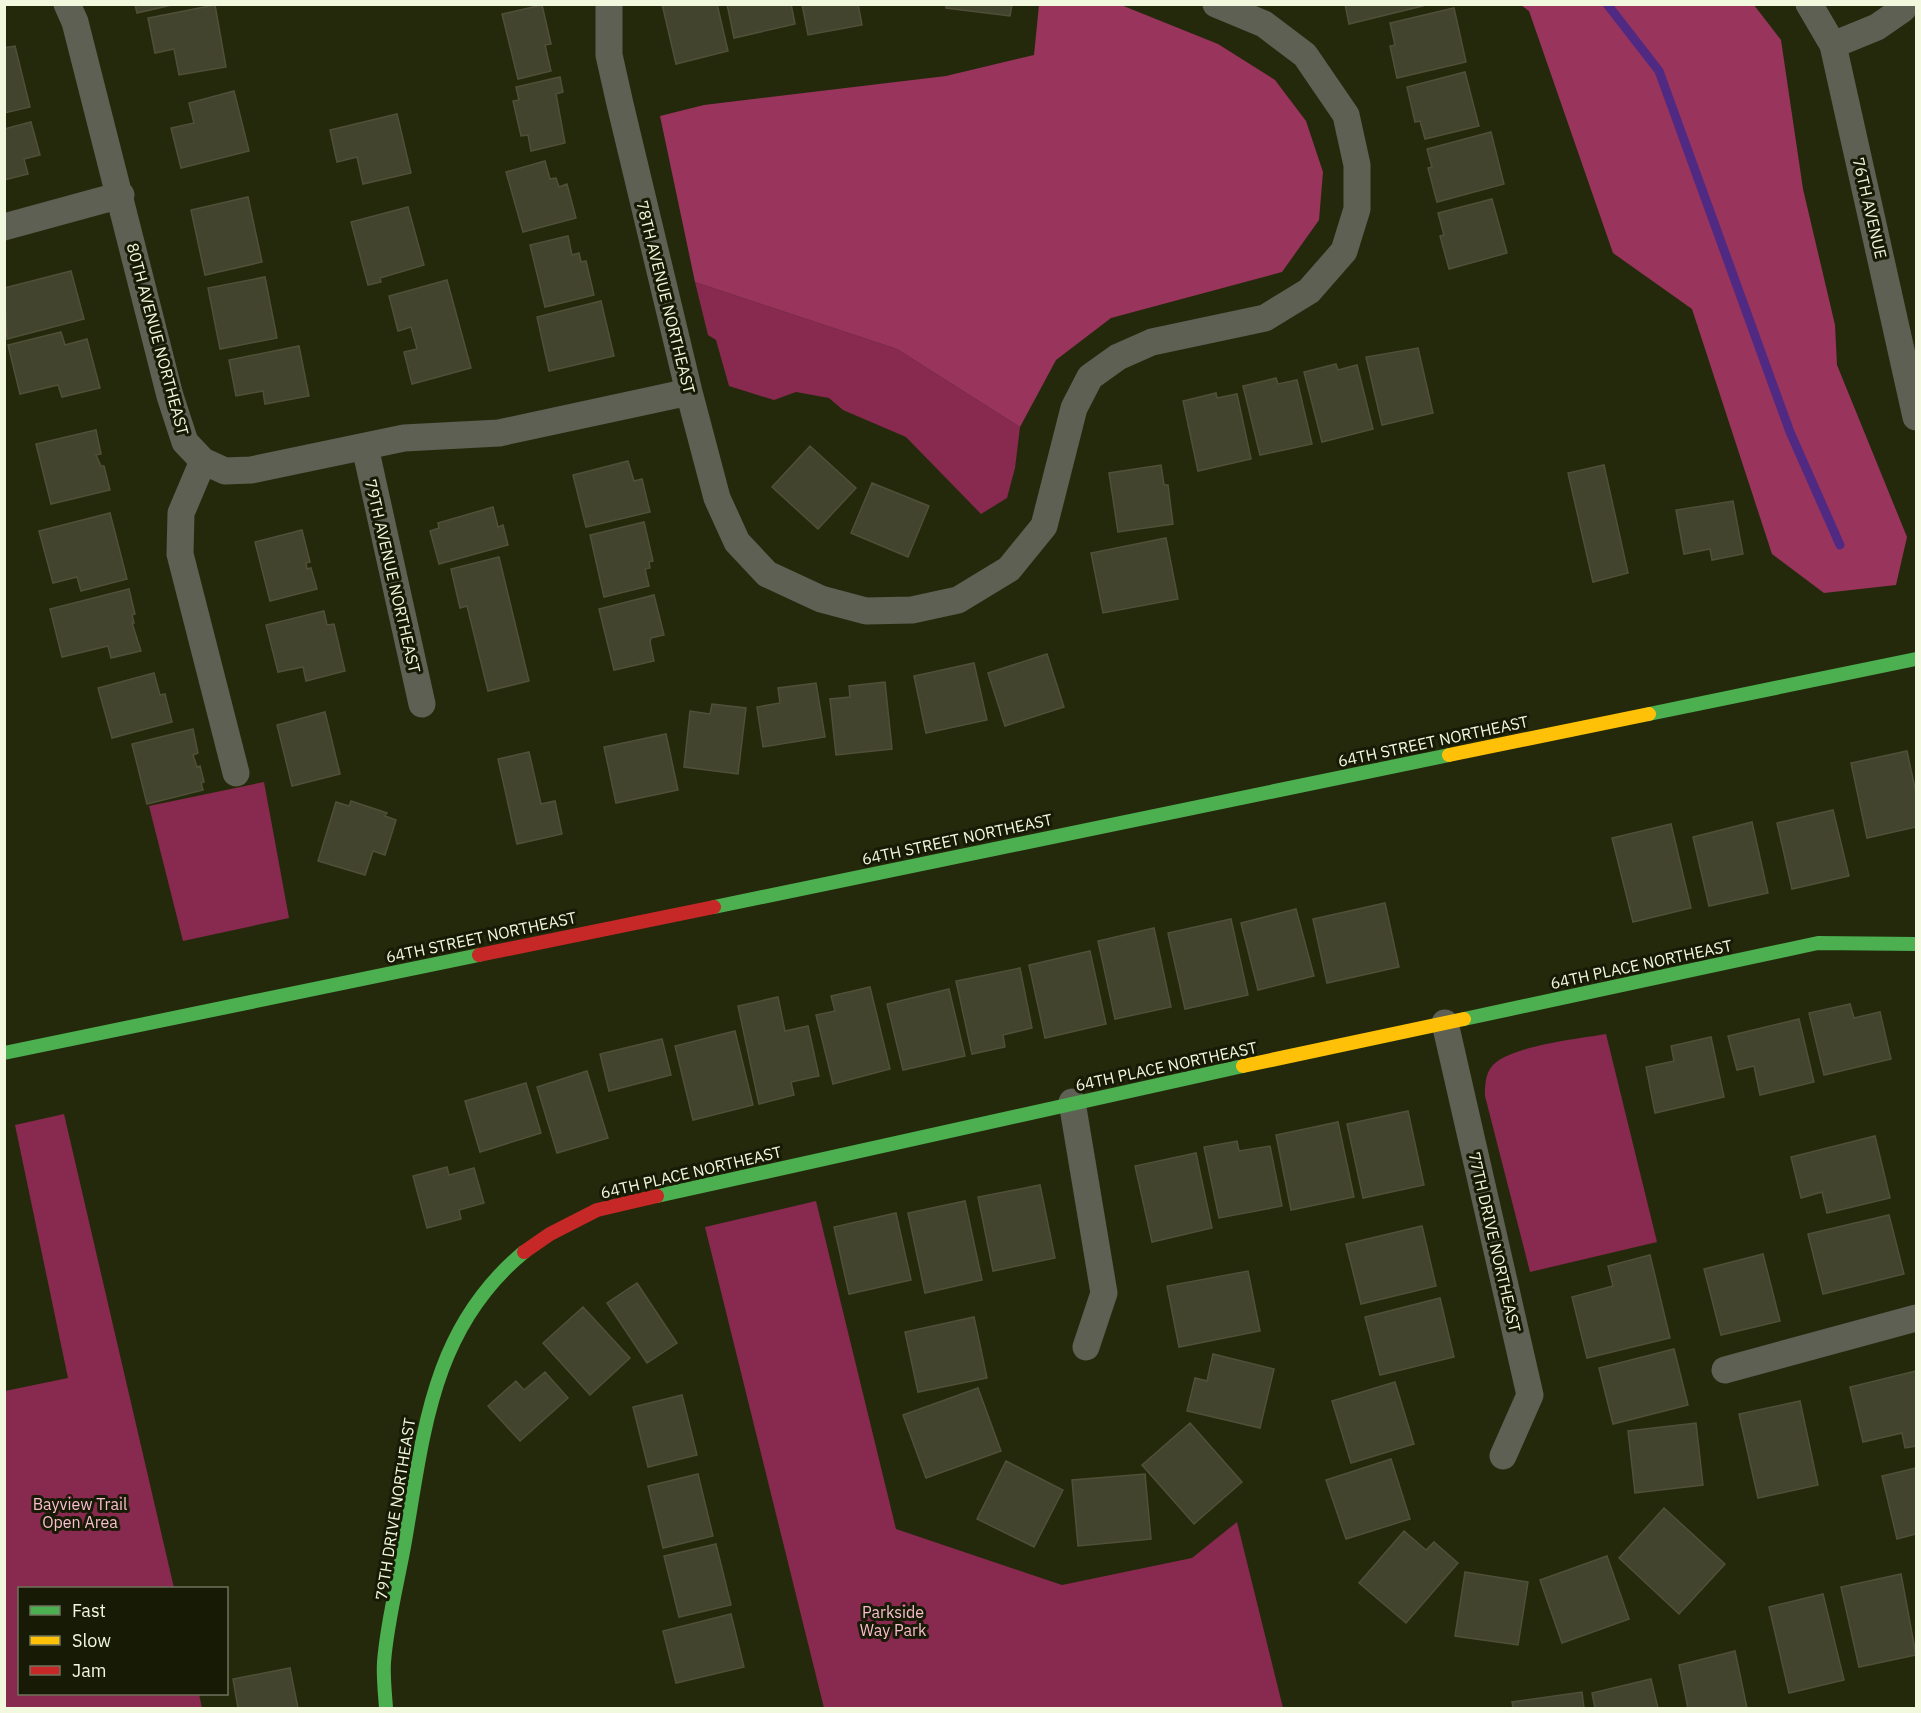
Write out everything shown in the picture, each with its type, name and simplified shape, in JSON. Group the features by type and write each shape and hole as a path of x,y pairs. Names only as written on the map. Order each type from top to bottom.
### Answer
{"main road":[{"name":"64TH STREET NORTHEAST","path":"4,1053 1917,659"},
{"name":"64TH PLACE NORTHEAST","path":"464,1321 510,1266 544,1238 597,1210 1072,1102 1818,943 1917,944"},
{"name":"79TH DRIVE NORTHEAST","path":"386,1708 384,1663 428,1409 438,1371 464,1321"}],"street":[{"name":"80TH AVENUE NORTHEAST","path":"67,4 75,22 121,195 171,396 185,442 202,461"},
{"name":"78TH AVENUE NORTHEAST","path":"609,4 609,55 689,392 717,498 737,542 767,574 821,599 866,611 912,610 958,600 1009,569 1044,526 1074,408 1090,378 1118,357 1152,342 1265,318 1309,291 1344,251 1357,209 1357,165 1346,116 1305,55 1264,24 1216,4"},
{"name":"76TH AVENUE","path":"1809,4 1833,45 1917,417"},
{"path":"1833,45 1877,27 1903,9 1905,4"},
{"path":"4,227 121,195"},
{"path":"236,773 180,554 181,513 202,461 225,471 250,470 404,438 499,433 689,392"},
{"name":"79TH AVENUE NORTHEAST","path":"364,447 422,704"},
{"name":"77TH DRIVE NORTHEAST","path":"1445,1023 1530,1395 1503,1456"},
{"path":"1072,1102 1104,1293 1086,1347"},
{"path":"1725,1370 1917,1318"}],"green space":[{"path":"695,282 897,349 1020,427 1015,468 1007,498 981,514 906,437 843,410 829,398 796,392 774,400 729,386 716,340 708,335"},
{"path":"264,782 289,918 183,941 149,806"},
{"path":"1606,1034 1657,1242 1530,1272 1485,1096 1487,1075 1498,1061 1526,1049"},
{"name":"Bayview Trail Open Area","path":"64,1114 174,1587 18,1587 18,1695 199,1695 202,1708 5,1708 5,1391 68,1378 15,1125"},
{"name":"Parkside Way Park","path":"816,1201 896,1529 1062,1585 1192,1558 1237,1522 1283,1708 824,1708 705,1227"}],"shaded area":[{"path":"1039,5 1121,5 1218,44 1275,80 1306,121 1323,172 1319,220 1282,272 1111,318 1056,360 1020,427 897,349 695,282 660,116 704,105 946,76 1034,55"},
{"path":"1521,5 1754,5 1781,40 1803,189 1835,325 1837,365 1907,537 1896,585 1824,593 1772,554 1692,309 1613,253 1529,11"}],"building":[{"path":"135,4 176,4 137,13"},
{"path":"662,4 717,4 728,51 676,64"},
{"path":"727,4 791,4 795,24 734,38"},
{"path":"802,4 858,4 862,25 808,35"},
{"path":"946,4 1012,4 1010,16 946,8"},
{"path":"1345,4 1423,4 1423,6 1349,24"},
{"path":"215,5 226,67 179,75 174,49 155,53 148,18"},
{"path":"542,5 551,44 545,45 551,71 518,79 502,14"},
{"path":"1454,8 1466,62 1397,78 1390,46 1395,45 1390,23"},
{"path":"15,46 30,107 4,113 4,48"},
{"path":"1465,72 1479,126 1425,139 1420,121 1415,122 1407,87"},
{"path":"560,77 563,92 556,94 565,143 531,151 528,135 521,136 513,101 519,100 516,87"},
{"path":"234,91 249,151 181,168 171,128 194,123 189,103"},
{"path":"397,114 411,173 363,184 357,157 337,162 330,130"},
{"path":"31,122 40,155 24,159 28,174 4,180 4,129"},
{"path":"1491,132 1504,184 1437,202 1428,168 1432,167 1427,149"},
{"path":"545,161 550,179 556,178 559,187 567,184 576,218 523,232 506,172"},
{"path":"248,197 262,262 205,275 191,210"},
{"path":"1492,199 1507,253 1449,269 1440,236 1444,235 1438,213"},
{"path":"408,207 424,265 380,278 381,282 368,285 351,222"},
{"path":"568,236 572,255 579,253 581,262 586,261 594,295 545,307 530,245"},
{"path":"71,271 84,319 7,339 4,288"},
{"path":"265,277 277,338 220,349 208,288"},
{"path":"447,280 471,368 412,384 404,352 417,349 411,327 398,331 389,296"},
{"path":"601,301 614,356 549,371 537,317"},
{"path":"61,332 65,345 87,339 100,388 62,397 58,385 20,394 8,345"},
{"path":"299,346 309,396 265,404 263,391 236,396 229,360"},
{"path":"1418,348 1433,413 1382,425 1366,357"},
{"path":"1336,364 1338,370 1357,365 1373,429 1322,442 1304,372"},
{"path":"1276,378 1278,384 1297,380 1312,444 1260,455 1243,386"},
{"path":"1216,393 1217,398 1237,394 1251,459 1198,471 1183,401"},
{"path":"96,430 101,454 96,455 101,466 104,466 110,490 51,504 36,444"},
{"path":"810,446 856,488 818,529 772,487"},
{"path":"628,461 634,481 642,479 650,512 586,527 573,475"},
{"path":"1161,465 1164,485 1168,485 1173,524 1118,532 1109,473"},
{"path":"1604,465 1628,573 1593,582 1568,473"},
{"path":"872,483 929,506 908,557 851,533"},
{"path":"1733,501 1743,554 1712,560 1710,549 1684,554 1676,510"},
{"path":"493,507 498,527 503,525 508,545 439,564 430,531 439,528 438,523"},
{"path":"110,513 127,579 81,591 77,577 53,583 39,531"},
{"path":"644,522 653,561 649,562 650,568 645,569 649,586 604,597 590,535"},
{"path":"302,530 310,562 306,563 307,569 311,568 317,589 270,601 255,542"},
{"path":"1166,538 1178,599 1103,613 1091,553"},
{"path":"499,557 529,681 488,691 467,606 460,608 451,569"},
{"path":"129,589 135,614 132,615 134,623 132,623 141,651 111,658 108,646 62,657 50,609"},
{"path":"654,595 664,635 651,638 654,661 614,670 599,609"},
{"path":"324,611 327,625 334,624 345,671 306,681 303,667 278,672 266,625"},
{"path":"1047,654 1064,707 1005,726 988,673"},
{"path":"974,663 987,720 926,733 914,676"},
{"path":"154,673 160,695 165,694 172,722 112,738 98,688"},
{"path":"885,682 892,749 836,755 830,699 850,697 849,686"},
{"path":"816,683 825,737 763,747 757,707 780,703 778,688"},
{"path":"712,704 746,708 738,774 684,767 690,711 710,714"},
{"path":"325,712 340,774 292,786 277,725"},
{"path":"193,729 198,753 193,755 197,767 200,766 204,782 201,783 203,790 147,804 132,744"},
{"path":"666,734 678,790 616,803 604,747"},
{"path":"1907,751 1916,793 1916,827 1867,838 1851,763"},
{"path":"529,752 541,804 555,801 562,834 517,844 498,759"},
{"path":"351,801 387,813 385,816 396,820 385,855 373,851 365,875 318,861 336,802 349,806"},
{"path":"1833,810 1849,876 1792,889 1777,823"},
{"path":"1752,822 1768,893 1709,906 1693,837"},
{"path":"1671,824 1691,908 1633,922 1612,838"},
{"path":"1385,903 1399,967 1327,983 1313,919"},
{"path":"1296,909 1314,976 1258,990 1241,923"},
{"path":"1231,919 1248,995 1185,1009 1168,933"},
{"path":"1154,928 1171,1007 1115,1019 1098,941"},
{"path":"1090,951 1106,1024 1045,1038 1029,965"},
{"path":"1020,968 1032,1028 1003,1035 1005,1047 972,1054 956,981"},
{"path":"870,987 890,1069 833,1084 816,1015 835,1011 831,996"},
{"path":"949,989 965,1056 903,1070 887,1004"},
{"path":"778,997 785,1031 808,1026 819,1076 791,1082 794,1095 759,1104 738,1006"},
{"path":"1850,1004 1854,1018 1880,1012 1891,1059 1824,1075 1809,1013"},
{"path":"1799,1019 1814,1082 1760,1095 1754,1066 1737,1070 1728,1036"},
{"path":"735,1031 753,1105 693,1120 675,1046"},
{"path":"1711,1037 1724,1097 1655,1113 1646,1067 1674,1061 1671,1046"},
{"path":"662,1039 671,1075 609,1091 600,1054"},
{"path":"587,1071 608,1138 557,1153 537,1087"},
{"path":"526,1083 541,1133 480,1152 465,1101"},
{"path":"1408,1111 1424,1185 1363,1198 1347,1124"},
{"path":"1338,1122 1354,1197 1291,1210 1276,1135"},
{"path":"1875,1136 1890,1198 1827,1213 1822,1192 1801,1198 1791,1157"},
{"path":"1237,1141 1239,1151 1270,1146 1282,1206 1219,1218 1204,1147"},
{"path":"1196,1153 1212,1228 1152,1242 1135,1166"},
{"path":"447,1167 449,1175 474,1168 484,1203 459,1210 461,1219 427,1228 413,1176"},
{"path":"1040,1185 1055,1258 993,1271 978,1197"},
{"path":"965,1201 982,1280 925,1293 908,1213"},
{"path":"896,1213 911,1280 849,1294 834,1227"},
{"path":"1889,1215 1904,1274 1823,1294 1808,1234"},
{"path":"1422,1226 1436,1286 1361,1304 1346,1244"},
{"path":"1763,1254 1780,1321 1721,1335 1704,1269"},
{"path":"1650,1255 1670,1338 1587,1358 1572,1297 1613,1286 1608,1266"},
{"path":"1248,1271 1260,1331 1179,1347 1167,1286"},
{"path":"637,1283 677,1343 647,1363 607,1303"},
{"path":"1440,1298 1454,1357 1380,1375 1365,1317"},
{"path":"583,1307 630,1358 590,1395 543,1343"},
{"path":"974,1317 987,1378 918,1392 905,1332"},
{"path":"1674,1349 1688,1405 1613,1424 1599,1368"},
{"path":"1213,1354 1274,1369 1260,1428 1187,1411 1195,1378 1207,1381"},
{"path":"1916,1371 1916,1446 1905,1448 1902,1433 1863,1442 1850,1387"},
{"path":"545,1372 568,1398 520,1441 488,1406 516,1381 524,1390"},
{"path":"1395,1382 1414,1444 1351,1463 1332,1401"},
{"path":"978,1388 1001,1451 926,1478 903,1415"},
{"path":"682,1395 697,1455 648,1467 633,1407"},
{"path":"1800,1401 1818,1485 1758,1498 1739,1414"},
{"path":"1190,1423 1242,1482 1194,1524 1142,1465"},
{"path":"1696,1423 1703,1485 1635,1493 1628,1431"},
{"path":"1391,1459 1410,1519 1346,1539 1326,1480"},
{"path":"1006,1461 1063,1490 1034,1547 977,1519"},
{"path":"1916,1468 1916,1534 1897,1539 1882,1476"},
{"path":"698,1474 713,1536 663,1548 648,1486"},
{"path":"1145,1474 1151,1539 1078,1546 1072,1480"},
{"path":"1664,1508 1725,1564 1679,1614 1619,1558"},
{"path":"1404,1531 1426,1550 1434,1542 1458,1563 1406,1623 1359,1583"},
{"path":"716,1544 731,1605 679,1617 664,1556"},
{"path":"1607,1556 1629,1619 1562,1643 1540,1580"},
{"path":"1465,1572 1528,1582 1518,1645 1455,1636"},
{"path":"1901,1574 1916,1655 1859,1667 1841,1587"},
{"path":"1823,1594 1844,1680 1789,1693 1769,1607"},
{"path":"731,1614 744,1667 676,1683 663,1631"},
{"path":"1735,1651 1747,1708 1688,1708 1679,1665"},
{"path":"290,1668 298,1708 238,1708 233,1679"},
{"path":"1651,1679 1658,1708 1595,1708 1592,1693"},
{"path":"1582,1692 1584,1708 1513,1708 1512,1702"}],"waterway":[{"path":"1607,4 1659,71 1790,432 1840,545"}],"traffic: fast":[{"path":"1649,714 1916,659"},
{"path":"714,907 1449,755"},
{"path":"1464,1019 1818,943 1916,944"},
{"path":"4,1053 479,955"},
{"path":"657,1196 1243,1066"},
{"path":"386,1708 385,1647 419,1460 437,1384 451,1348 469,1314 493,1282 524,1252"}],"traffic: slow":[{"path":"1449,755 1649,714"},
{"path":"1243,1066 1464,1019"}],"traffic: jam":[{"path":"479,955 714,907"},
{"path":"524,1252 550,1234 597,1210 657,1196"}]}
